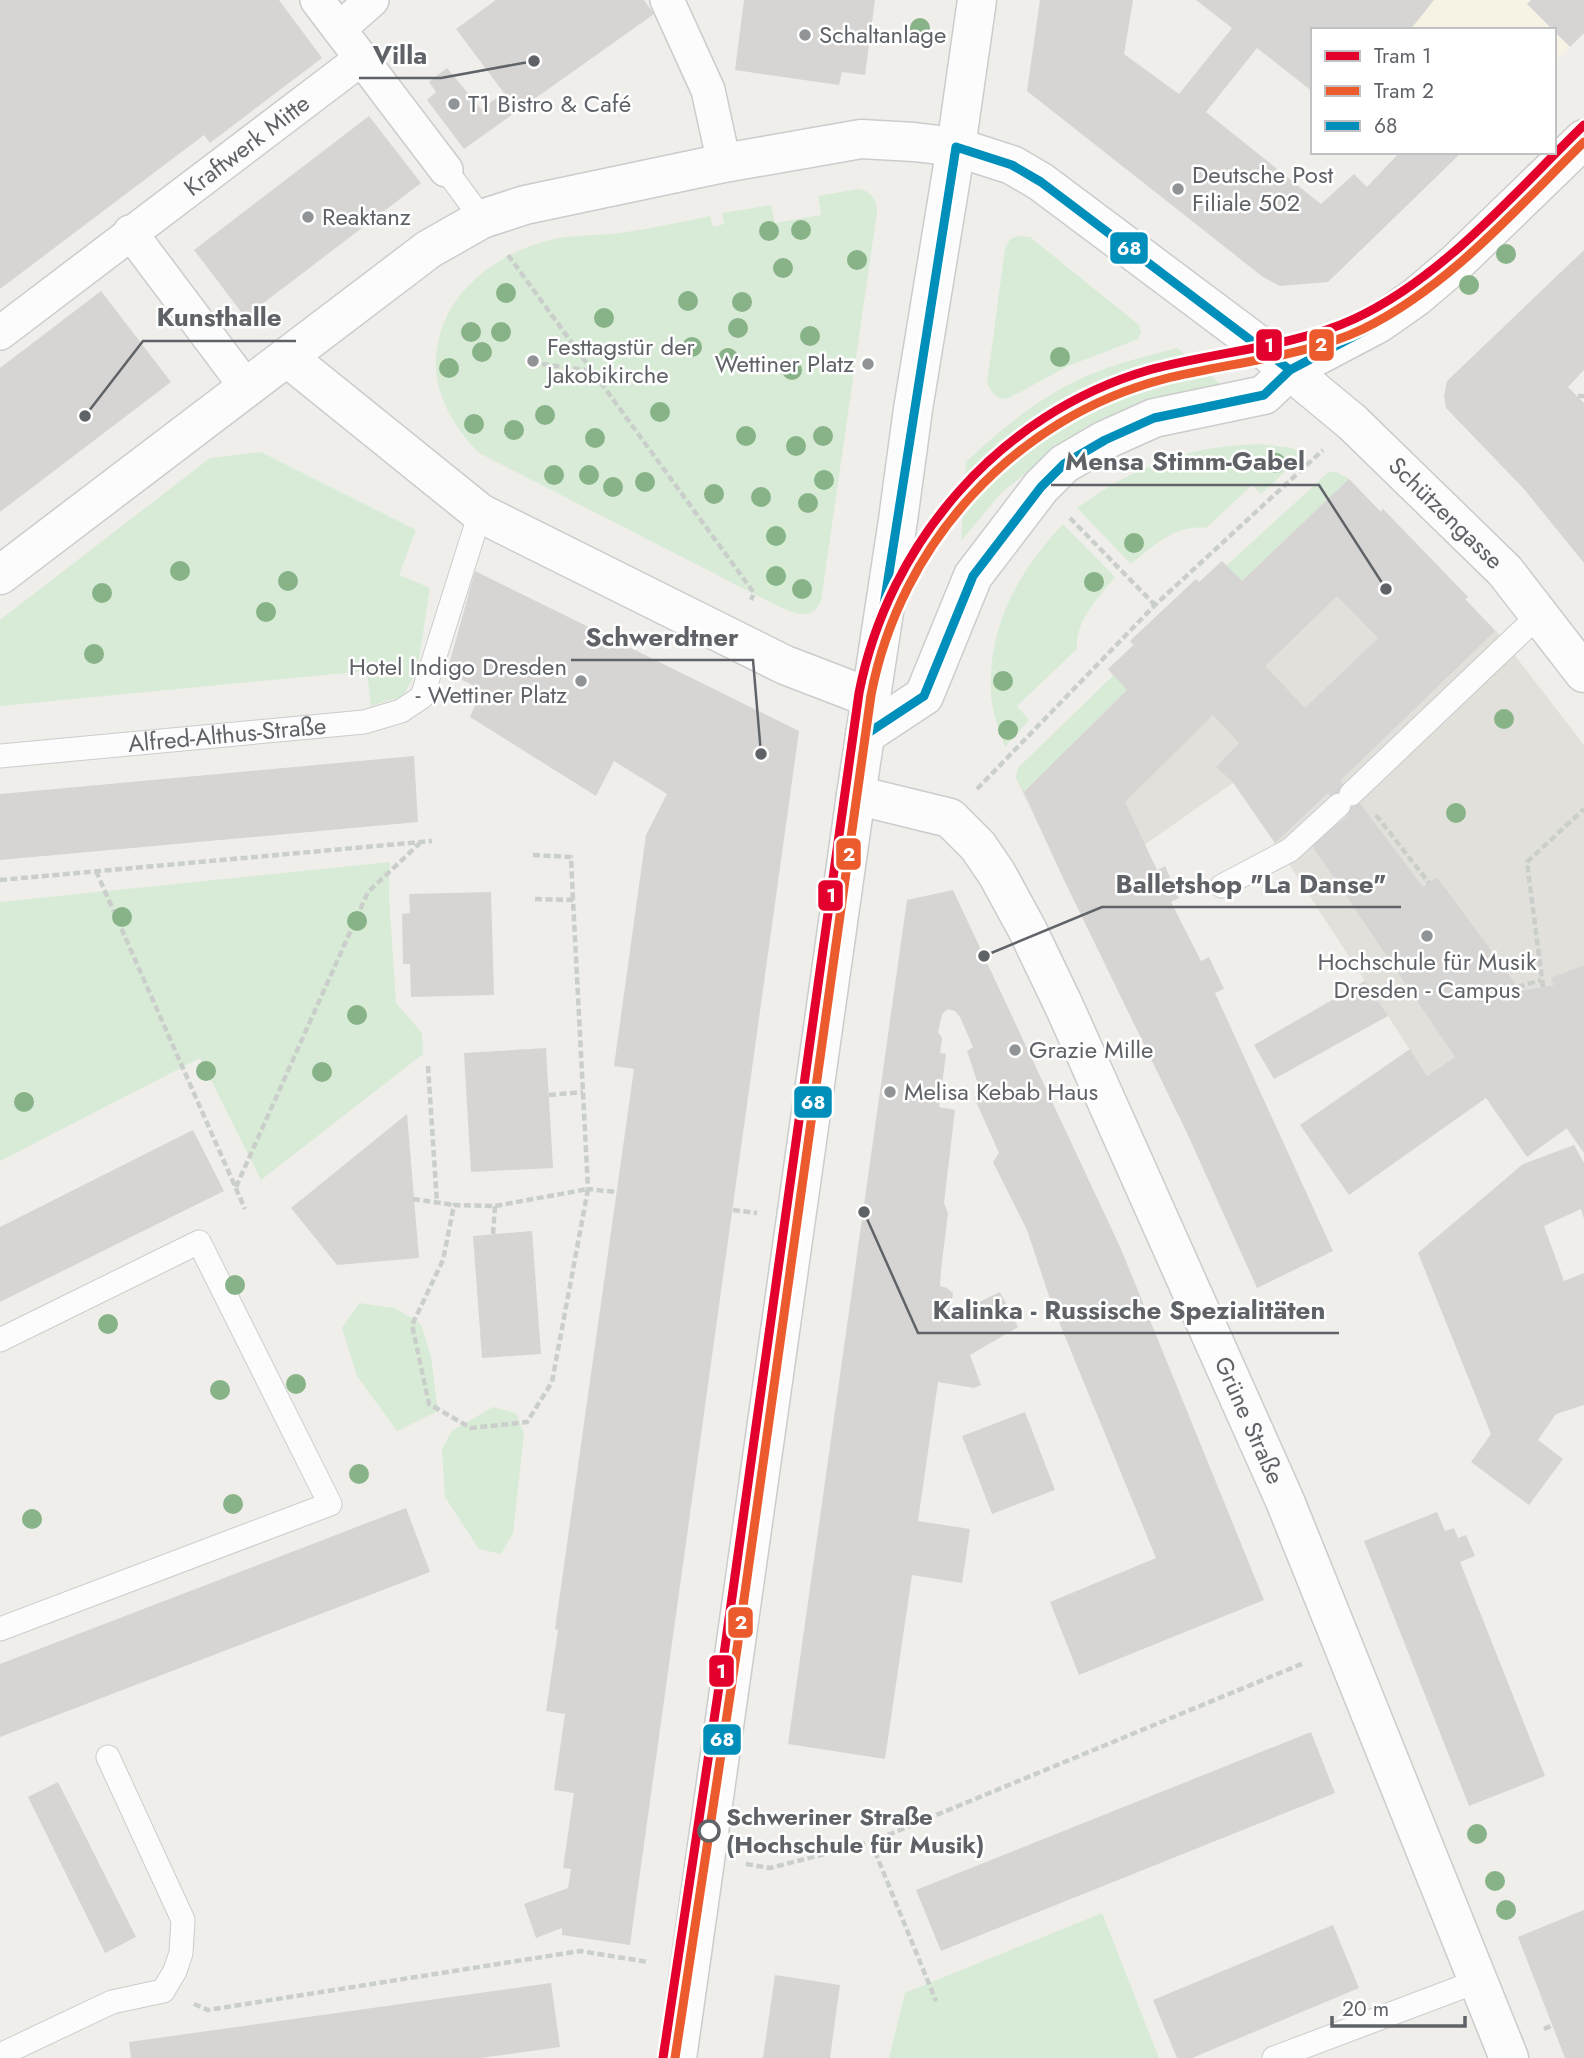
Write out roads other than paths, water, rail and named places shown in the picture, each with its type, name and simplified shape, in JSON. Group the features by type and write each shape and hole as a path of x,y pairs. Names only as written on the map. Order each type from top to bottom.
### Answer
{"street":[{"path":"317,0 446,170"},
{"path":"339,29 372,0"},
{"path":"667,0 708,90 724,163"},
{"path":"677,2058 856,795 913,410 956,147 976,0"},
{"name":"Kraftwerk Mitte","path":"0,333 361,59"},
{"path":"0,575 429,249 482,219 525,205 724,163 861,139 956,147 1012,165 1041,182 1290,370"},
{"path":"865,735 925,696 973,576 1041,486 1064,464 1105,440 1154,418 1200,406 1264,395 1290,370 1379,323 1416,297 1456,263 1584,139"},
{"path":"130,232 247,388"},
{"path":"288,358 480,513 785,665 871,698"},
{"name":"Schützengasse","path":"1290,370 1352,422 1505,571 1584,673"},
{"name":"Grüne Straße","path":"856,795 950,818 978,846 997,874 1027,929 1285,1501 1509,2058"}],"lane":[{"path":"446,170 482,219"},
{"name":"Alfred-Althus-Straße","path":"0,756 364,722 401,711 422,697 480,513"},
{"path":"1222,886 1290,850 1539,615"},
{"path":"0,1340 199,1242 330,1504 0,1629"},
{"path":"0,2055 111,2002 163,1991 175,1971 181,1953 183,1920 108,1757"},
{"path":"1274,2058 1478,1981"}],"tram line":[{"name":"1","path":"1556,153 1584,125"},
{"name":"2","path":"675,2058 737,1649 871,695 886,640 908,587 937,539 972,495 1013,456 1059,424 1110,398 1164,379 1291,353 1340,339 1363,329 1395,311 1453,269 1584,142"},
{"name":"1","path":"663,2058 725,1647 859,693 874,638 896,585 924,536 959,491 999,452 1045,418 1095,390 1149,370 1306,336 1354,319 1387,302 1448,257 1555,154"}],"place":[{"name":"Schaltanlage","path":"805,35"},
{"name":"Villa","path":"534,61"},
{"name":"T1 Bistro & Café","path":"454,104"},
{"name":"Deutsche Post Filiale 502","path":"1178,189"},
{"name":"Reaktanz","path":"308,217"},
{"name":"Festtagstür der Jakobikirche","path":"533,361"},
{"name":"Wettiner Platz","path":"868,364"},
{"name":"Kunsthalle","path":"85,416"},
{"name":"Mensa Stimm-Gabel","path":"1386,589"},
{"name":"Hotel Indigo Dresden - Wettiner Platz","path":"581,681"},
{"name":"Schwerdtner","path":"761,754"},
{"name":"Hochschule für Musik Dresden - Campus","path":"1427,936"},
{"name":"Balletshop \"La Danse\"","path":"984,956"},
{"name":"Grazie Mille","path":"1015,1050"},
{"name":"Melisa Kebab Haus","path":"890,1092"},
{"name":"Kalinka - Russische Spezialitäten","path":"864,1212"},
{"name":"Schweriner Straße (Hochschule für Musik)","path":"709,1831"}]}
